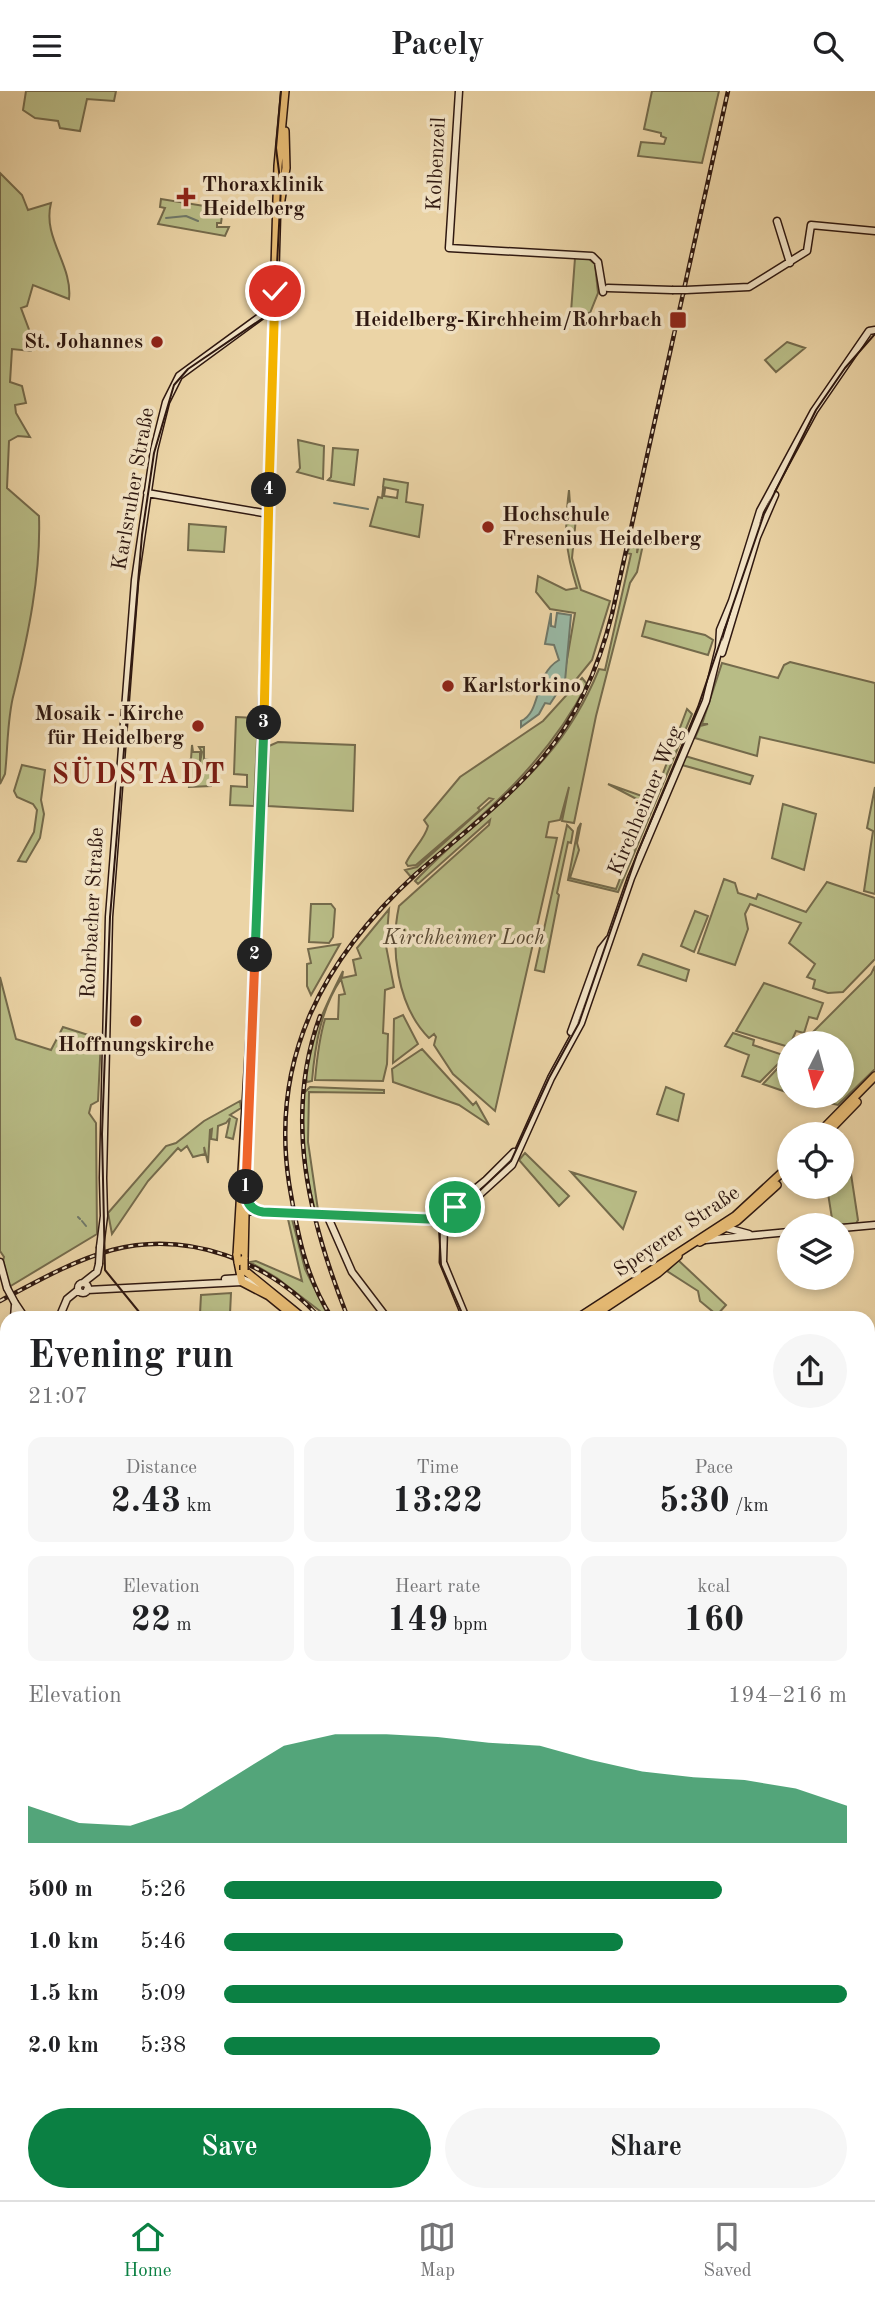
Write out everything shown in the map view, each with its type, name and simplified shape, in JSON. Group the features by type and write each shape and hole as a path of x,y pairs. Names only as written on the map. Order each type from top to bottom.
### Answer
{"main road":[{"path":"278,217 286,165 285,91"},
{"path":"284,127 280,150 274,304 269,514 241,1212 241,1269 287,1311"},
{"path":"280,150 286,165"},
{"path":"830,1122 875,1076"},
{"path":"837,1122 875,1082"},
{"name":"Speyerer Straße","path":"589,1311 716,1227 730,1224 777,1177"},
{"name":"Speyerer Straße","path":"600,1311 730,1224 777,1183"},
{"path":"241,1269 295,1311"}],"street":[{"name":"Kolbenzeil","path":"459,91 449,248 460,248"},
{"path":"778,221 790,263"},
{"path":"460,248 592,256 598,262 606,286 702,290 749,287 790,263 807,251 811,225 875,232"},
{"name":"Kolbenzeil","path":"450,238 460,248"},
{"name":"Karlsruher Straße","path":"129,650 147,493 161,424 175,381 190,366 253,324 274,304"},
{"path":"722,638 762,506 815,409 869,331 875,330"},
{"path":"722,638 757,537 806,433"},
{"path":"147,493 269,514"},
{"name":"Kirchheimer Weg","path":"512,1159 572,1030 601,949 615,927 626,891 710,689 722,638"},
{"name":"Rohrbacher Straße","path":"62,1311 69,1296 84,1287 99,1264 107,959 129,650"},
{"path":"438,1219 512,1159"},
{"path":"446,1225 512,1159"},
{"path":"242,1201 260,1212"},
{"path":"241,1212 438,1219 446,1225"},
{"path":"446,1215 446,1225 441,1238 443,1262 463,1311"},
{"path":"327,1216 352,1272 382,1311"},
{"path":"730,1224 755,1235"},
{"path":"854,1227 875,1224"},
{"path":"703,1240 777,1233"},
{"path":"0,1262 7,1288 20,1311"},
{"path":"84,1287 213,1283 241,1269"},
{"path":"213,1283 241,1269"},
{"path":"14,1311 15,1303"}],"green space":[{"path":"26,91 116,91 114,101 87,99 80,131 60,128 58,121 35,118 23,110"},
{"path":"652,91 719,91 702,163 638,156 641,142 664,144 666,138 661,136 661,133 644,129"},
{"path":"0,173 22,195 28,210 51,203 51,228 67,275 69,299 33,285 27,306 21,308 34,343 31,351 12,349 10,382 22,386 26,403 15,405 16,413 30,437 18,436 9,441 7,488 39,516 39,538 32,605 10,713 5,774 0,784"},
{"path":"161,199 223,209 221,223 217,223 217,227 229,227 225,236 158,224 165,208 160,207"},
{"path":"575,258 589,259 595,264 598,293 590,313 571,312"},
{"path":"787,342 805,348 776,372 765,360"},
{"path":"298,440 324,446 323,479 297,472 300,468"},
{"path":"333,448 358,450 354,485 328,480 331,477"},
{"path":"384,479 408,483 406,502 423,505 419,537 370,526 383,489 384,496 397,498 398,490 383,487"},
{"path":"569,490 570,504 577,508 572,558 581,590 610,601 592,660 570,687 562,688 575,613 550,609 536,592 538,576 566,590 577,588 567,540"},
{"path":"189,524 226,527 224,552 188,550"},
{"name":"Kirchheimer Loch","path":"634,538 638,539 637,553 640,539 644,540 637,572 630,583 596,716 574,823 562,821 569,787 560,820 549,822 546,837 557,838 495,1111 453,1074 434,1045 434,1034 429,1038 410,1010 403,993 396,958 399,906 489,825 490,820 418,884 415,881 541,762 582,705 599,669 605,670 631,554 627,553"},
{"path":"646,621 705,635 713,640 708,655 642,636"},
{"path":"790,662 875,683 875,763 760,737 757,756 695,738 700,726 708,724 702,724 722,663 778,678 784,665"},
{"path":"582,678 587,684 571,713 532,765 486,812 411,877 405,870 417,867 493,799 489,798 478,808 480,810 416,865 408,866 406,863 428,826 424,820 460,777 543,721"},
{"path":"687,709 692,714 618,892 568,880 581,823 577,843 579,850 570,878 616,889 648,805 608,784 653,800"},
{"path":"236,717 258,718 254,806 230,805 231,786 247,787 247,775 234,774"},
{"path":"278,742 355,745 353,811 268,806 269,746"},
{"path":"192,745 193,752 200,752 200,762 202,752 199,747 204,747 204,759 212,763 211,786 189,787 191,771 184,771 187,761 191,759"},
{"path":"685,756 753,776 750,784 682,765"},
{"path":"22,765 45,770 41,800 44,814 40,838 26,862 18,861 34,832 37,810 33,804 17,797 14,791"},
{"path":"875,787 875,894 864,891 873,831 867,828"},
{"path":"783,804 816,814 804,870 772,858"},
{"path":"567,825 573,831 557,893 559,895 544,972 535,970"},
{"path":"724,879 735,883 738,893 756,899 758,894 806,912 827,882 875,898 875,959 843,992 828,993 813,988 815,980 807,977 815,964 789,943 801,923 750,904 745,914 748,929 735,965 698,953"},
{"path":"311,904 331,904 335,909 333,937 329,943 309,942"},
{"path":"389,909 386,946 394,987 385,990 383,1033 388,1034 387,1064 383,1081 315,1080 318,1048 325,1019 338,1019 339,995 345,994 341,979 324,1015 317,1041 312,1081 307,1082 306,1070 312,1041 331,995 343,971 342,978 356,975 353,960 361,958 357,948"},
{"path":"695,911 708,916 694,952 681,946"},
{"path":"340,944 311,995 307,986 307,964 311,963 308,949"},
{"path":"643,954 689,970 686,981 638,965"},
{"path":"875,966 875,1069 854,1089 854,1031 814,1031 871,974"},
{"path":"0,977 16,1039 51,1050 63,1027 101,1039 98,1101 91,1105 89,1113 96,1123 97,1234 9,1287 4,1257 0,1251"},
{"path":"764,983 823,1003 817,1019 809,1017 805,1031 777,1031 777,1043 736,1031"},
{"path":"403,1015 418,1044 393,1063 394,1019"},
{"path":"733,1033 754,1040 753,1045 777,1053 777,1065 760,1082 742,1076 749,1055 725,1046"},
{"path":"422,1049 473,1105 476,1102 489,1125 459,1105 393,1082 392,1069"},
{"path":"777,1069 777,1089 763,1084"},
{"path":"310,1087 384,1090 384,1093 309,1092 308,1142 318,1210 315,1210 308,1181 303,1137 304,1093"},
{"path":"666,1087 684,1094 678,1121 657,1114"},
{"path":"240,1101 241,1108 230,1115 237,1119 233,1139 226,1137 230,1118 218,1126 217,1140 211,1139 212,1129 210,1130 208,1163 204,1147 205,1154 193,1157 187,1146 181,1151 178,1148 148,1181 112,1234 108,1213 166,1146 176,1143 204,1121"},
{"path":"525,1153 569,1196 559,1206 519,1160"},
{"path":"571,1172 636,1192 623,1229"},
{"path":"854,1194 858,1220 856,1224 854,1213 831,1213 829,1199 854,1199"},
{"path":"288,1219 292,1219 305,1269 326,1311 320,1311 277,1278 250,1262 256,1261 302,1281"},
{"path":"678,1260 726,1305 721,1311 712,1311 700,1301 698,1291 667,1271"},
{"path":"231,1293 230,1311 200,1311 201,1295"}],"shaded area":[{"path":"551,613 551,626 555,627 557,613 571,615 565,681 550,704 545,703 539,714 521,727 521,721 532,710 545,675 559,660 554,645 545,644"}],"waterway":[{"path":"166,218 186,216 198,221"},
{"path":"334,503 368,509"},
{"path":"82,1221 86,1226"}],"tram line":[{"path":"138,1311 105,1270 102,1134 110,917 142,535 154,453 174,385 188,369 269,314 275,304 281,187 276,148 281,91"},
{"path":"461,1311 441,1265 439,1229 511,1161 549,1078 579,1023 637,854 698,707 764,514 816,410 845,368 875,334"}],"railway":[{"path":"328,1311 309,1270 299,1236 289,1183 285,1137 288,1093 297,1052 311,1013 330,975 355,940 383,906 416,874 499,803 530,772 568,723 586,689 612,614 728,91"},
{"path":"320,1016 309,1054 303,1092 302,1131 312,1206 345,1311"},
{"path":"0,1301 97,1255 141,1245 169,1244 225,1255 252,1266 277,1281 313,1311"}],"place":[{"name":"Thoraxklinik Heidelberg","path":"186,197"},
{"name":"Heidelberg-Kirchheim/Rohrbach","path":"678,320"},
{"name":"St. Johannes","path":"157,342"},
{"name":"Hochschule Fresenius Heidelberg","path":"488,527"},
{"name":"Karlstorkino","path":"448,686"},
{"name":"Mosaik - Kirche für Heidelberg","path":"198,726"},
{"name":"Hoffnungskirche","path":"136,1021"}],"district":[{"name":"SÜDSTADT","path":"139,776"}],"route":[{"path":"275,291 270,413 267,638 245,1199 252,1207 263,1212 360,1217 438,1219 440,1215 446,1215 455,1207"}]}
